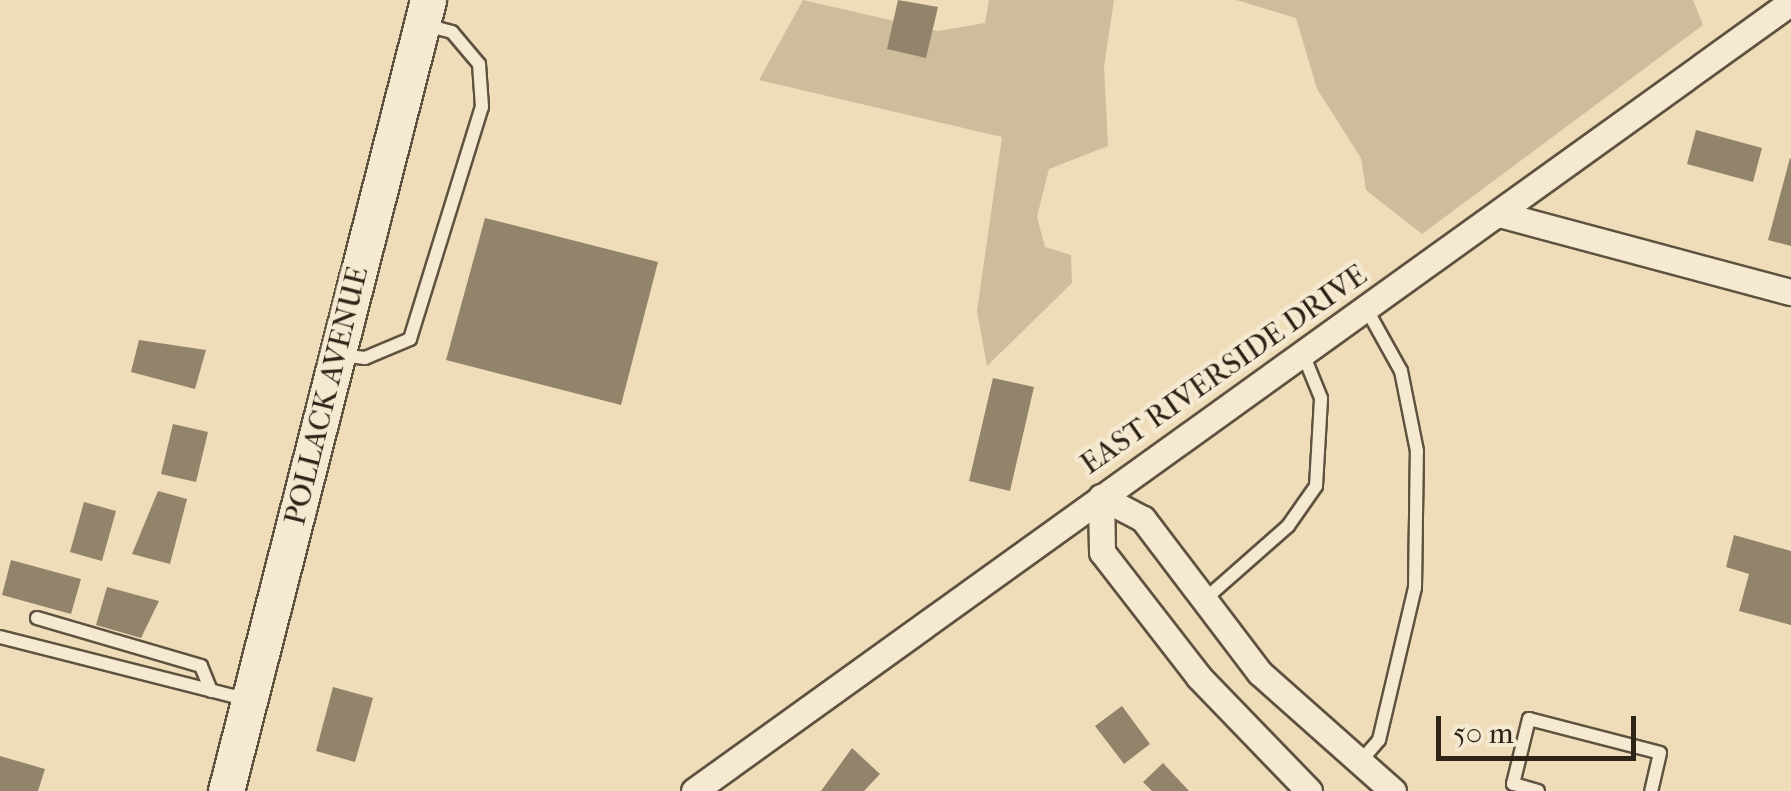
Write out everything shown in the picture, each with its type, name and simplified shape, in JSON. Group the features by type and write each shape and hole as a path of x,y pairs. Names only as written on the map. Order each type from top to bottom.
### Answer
{"street":[{"name":"EAST RIVERSIDE DRIVE","path":"694,791 1791,2"},
{"name":"POLLACK AVENUE","path":"226,791 425,12"},
{"path":"1499,214 1791,292"},
{"path":"1308,791 1188,665 1102,552 1102,497 1142,519 1260,674 1357,765 1393,791"}],"lane":[{"path":"337,355 366,358 410,340 482,107 479,64 452,32 425,12"},
{"path":"1357,765 1379,740 1415,588 1417,451 1402,371 1366,308"},
{"path":"1203,600 1288,526 1316,486 1321,398 1302,354"},
{"path":"38,618 201,666 211,690"},
{"path":"0,636 249,700"},
{"path":"1538,791 1513,784 1528,720 1660,754 1651,791"}],"shaded area":[{"path":"803,0 938,31 985,23 989,0 1114,0 1104,67 1108,146 1049,169 1037,217 1045,247 1071,255 1072,283 987,366 977,311 1002,137 759,80"},
{"path":"1236,0 1693,0 1703,25 1422,234 1366,190 1361,158 1317,89 1296,18"}],"building":[{"path":"898,0 938,7 926,58 887,49"},
{"path":"1696,130 1762,148 1753,182 1687,164"},
{"path":"1791,159 1791,246 1768,240"},
{"path":"485,218 658,262 621,405 446,360"},
{"path":"139,340 206,350 195,389 131,372"},
{"path":"993,378 1034,387 1010,491 969,481"},
{"path":"173,424 208,432 196,482 161,474"},
{"path":"158,491 187,499 170,564 132,554"},
{"path":"84,502 116,511 102,561 70,552"},
{"path":"1734,535 1791,551 1791,625 1739,611 1749,574 1726,567"},
{"path":"11,560 81,579 71,614 2,595"},
{"path":"107,587 159,601 141,638 96,625"},
{"path":"333,687 373,698 355,762 316,751"},
{"path":"1122,706 1150,744 1124,764 1095,726"},
{"path":"852,748 880,774 864,791 821,791"},
{"path":"0,756 45,769 38,791 0,791"},
{"path":"1163,763 1189,791 1152,791 1143,782"}]}
